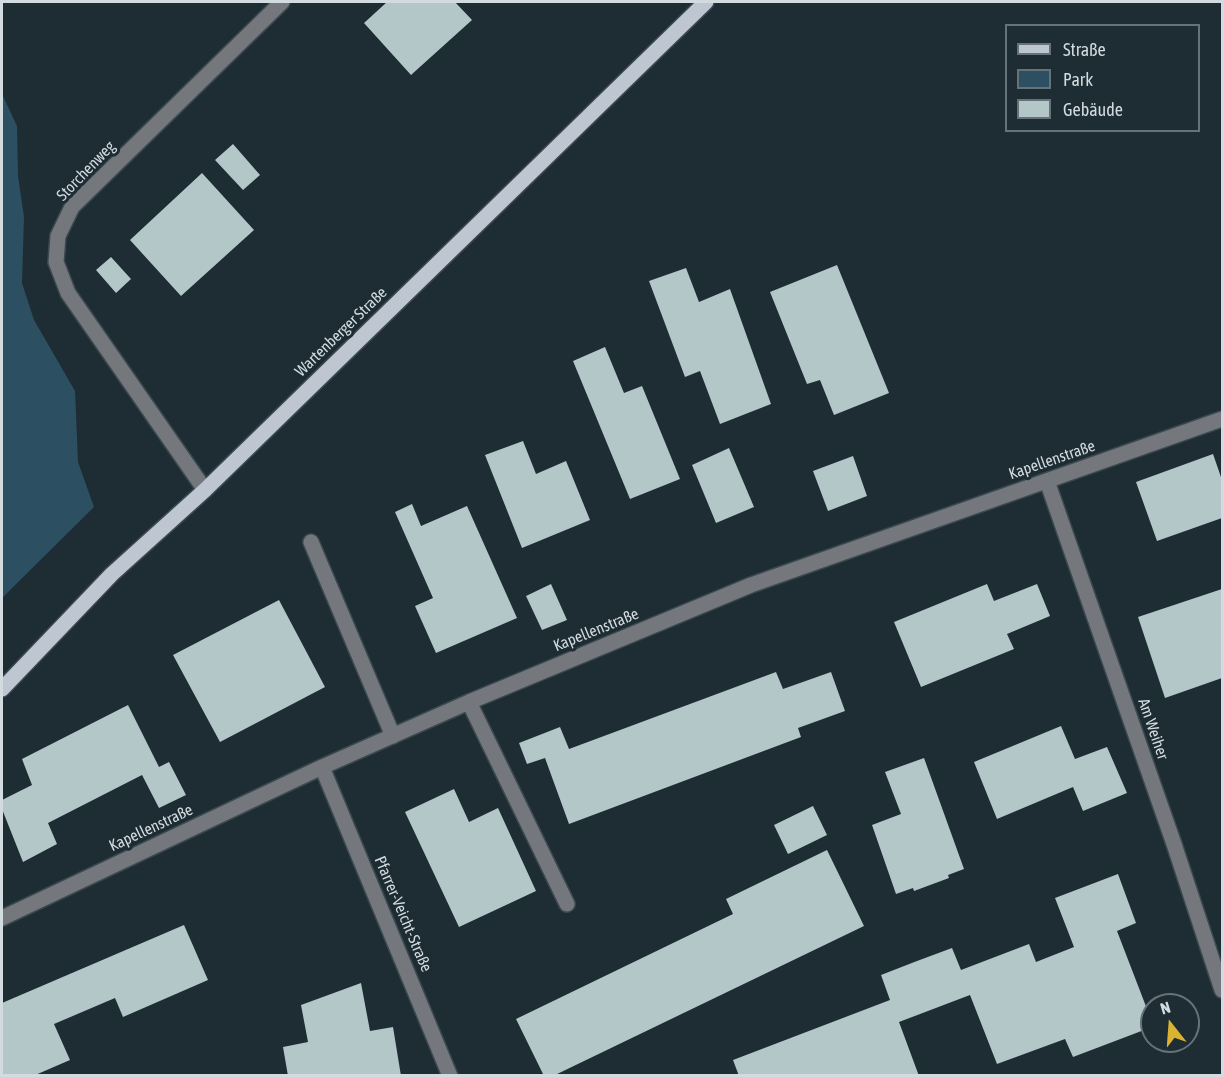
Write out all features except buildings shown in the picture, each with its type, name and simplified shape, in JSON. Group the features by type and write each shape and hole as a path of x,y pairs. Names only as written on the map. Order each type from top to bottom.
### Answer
{"main road":[{"name":"Wartenberger Straße","path":"2,689 112,574 204,490 706,2"}],"street":[{"name":"Storchenweg","path":"204,490 68,293 56,262 58,236 72,207 282,2"},
{"name":"Kapellenstraße","path":"2,918 322,767 469,702 751,585 1222,419"},
{"name":"Am Weiher","path":"1047,481 1170,833 1222,990"},
{"path":"311,542 393,736"},
{"path":"469,702 567,904"},
{"name":"Pfarrer-Veicht-Straße","path":"322,767 450,1076"}],"green space":[{"path":"2,94 17,126 18,176 24,217 22,283 34,320 75,391 78,462 94,507 2,598"}]}
